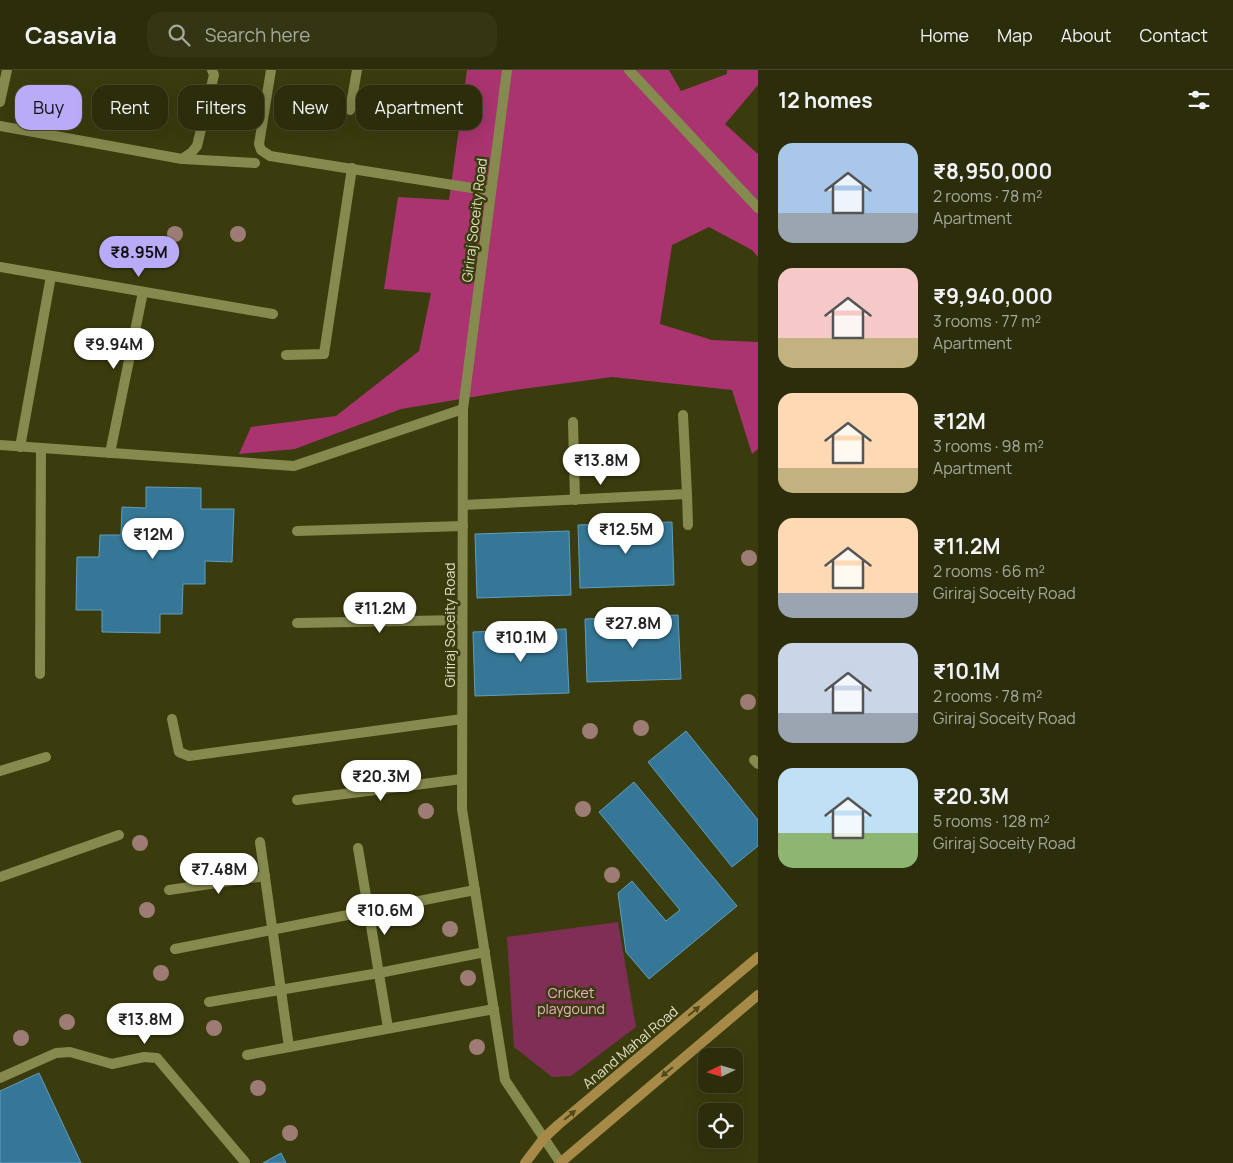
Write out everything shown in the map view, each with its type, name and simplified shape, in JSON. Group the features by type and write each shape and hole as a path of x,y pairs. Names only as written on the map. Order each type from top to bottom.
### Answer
{"main road":[{"name":"Anand Mahal Road","path":"524,1163 544,1138 758,957"},
{"path":"560,1163 758,995"}],"street":[{"path":"0,102 7,70"},
{"path":"182,159 197,146 214,75 212,70"},
{"path":"271,70 259,138 262,150 270,156 491,191"},
{"path":"350,110 357,70"},
{"name":"Giriraj Soceity Road","path":"507,70 463,408 462,809 505,1080 560,1163"},
{"path":"629,70 758,208"},
{"path":"0,126 182,159 255,163"},
{"path":"286,355 324,354 352,168"},
{"path":"0,267 273,314"},
{"path":"20,447 51,276"},
{"path":"110,453 143,292"},
{"path":"0,445 294,466 463,408"},
{"path":"683,415 688,525"},
{"path":"573,422 575,500"},
{"path":"40,674 41,448"},
{"path":"463,505 687,494"},
{"path":"297,531 463,526"},
{"path":"297,623 462,620"},
{"path":"172,719 176,748 178,752 189,756 462,718"},
{"path":"0,771 46,757"},
{"path":"297,800 462,779"},
{"path":"0,877 119,835"},
{"path":"260,842 289,1047"},
{"path":"358,848 388,1028"},
{"path":"169,890 265,876"},
{"path":"175,949 273,928 475,890"},
{"path":"209,1002 378,973 485,952"},
{"path":"247,1055 494,1008"},
{"path":"0,1078 56,1054 70,1052 112,1064 144,1057 157,1058 245,1162"}],"green space":[{"name":"Cricket playgound","path":"618,922 636,1027 571,1076 552,1077 514,1047 507,937"}],"shaded area":[{"path":"467,70 669,70 681,91 727,74 727,70 758,70 758,85 725,124 758,154 758,257 752,250 709,227 672,245 660,324 712,340 758,342 758,449 752,454 732,390 612,377 515,390 401,409 295,449 239,454 251,427 336,416 419,351 431,293 384,289 398,197 449,200 459,130 482,130 482,85 465,85"}],"building":[{"path":"146,487 201,488 201,509 234,509 232,562 205,561 205,584 183,584 182,614 160,614 160,633 102,632 102,610 76,610 77,557 99,557 100,535 121,535 122,507 146,508"},
{"path":"672,522 674,585 580,588 578,525"},
{"path":"569,531 571,595 477,598 475,534"},
{"path":"678,615 681,679 587,682 585,619"},
{"path":"566,629 569,693 475,696 473,632"},
{"path":"686,731 758,820 758,846 732,867 648,762"},
{"path":"634,782 737,906 649,979 626,952 618,893 632,881 666,921 680,910 599,812"},
{"path":"39,1073 81,1163 0,1163 0,1091"},
{"path":"281,1153 286,1163 263,1163"}]}
